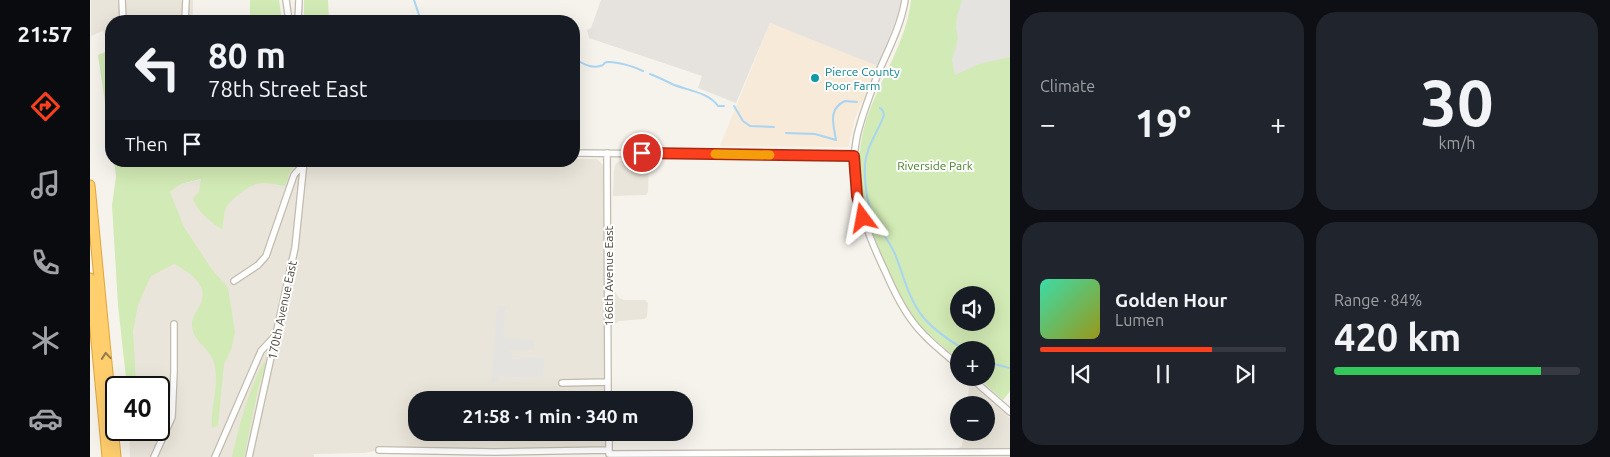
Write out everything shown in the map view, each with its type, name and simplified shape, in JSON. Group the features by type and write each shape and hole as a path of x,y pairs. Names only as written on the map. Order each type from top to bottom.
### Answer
{"highway":[{"path":"90,185 116,457"},
{"path":"90,278 107,457"}],"street":[{"path":"122,0 123,15"},
{"path":"185,15 186,0"},
{"path":"286,0 288,15"},
{"path":"298,15 299,0"},
{"path":"905,0 899,24 861,124 854,156 856,190 863,218 903,307 917,328 950,358"},
{"name":"166th Avenue East","path":"607,152 608,391"},
{"path":"580,153 854,156"},
{"path":"234,281 258,266 266,256 294,175 300,167"},
{"name":"170th Avenue East","path":"249,457 297,235 303,167"},
{"path":"154,457 172,417 174,324"},
{"path":"214,457 262,351 277,334"},
{"path":"562,383 608,382"},
{"path":"980,386 1010,412"},
{"path":"609,441 609,454"},
{"path":"379,450 609,454 1010,452"}],"shaded area":[{"path":"91,0 193,0 193,15 105,15 105,36 103,31 91,36"},
{"path":"601,0 901,0 898,14 878,66 770,23 736,103 698,88 702,76 589,38 587,30 591,28"},
{"path":"962,0 1010,0 1010,57 979,64 955,75 952,60 958,39 956,28 957,16"},
{"path":"770,23 878,66 855,118 848,147 720,146"},
{"path":"580,159 597,159 603,165 606,391 408,391 408,441 607,441 607,446 603,448 545,449 395,448 363,453 314,454 314,457 130,457 129,441 170,441 170,376 128,376 136,298 170,192 181,184 256,167 580,167"},
{"path":"620,161 649,161 648,192 646,195 613,196 614,170 616,163"},
{"path":"614,290 619,298 624,300 645,300 648,303 647,317 644,319 619,321 615,324"},
{"path":"497,306 506,306 503,338 534,340 534,350 509,350 512,352 512,359 520,359 520,357 544,358 543,378 499,376 499,382 491,382"},
{"path":"974,386 985,396 968,396 969,387"},
{"path":"995,405 1010,418 1010,450 957,449 962,446 963,441 995,441"},
{"path":"1010,455 1010,457 857,456"}],"green space":[{"path":"250,0 279,0 281,15 250,15"},
{"path":"304,0 328,0 329,15 304,15"},
{"name":"Riverside Park","path":"911,0 1010,0 1010,391 1003,400 987,386 995,386 995,341 950,341 950,352 916,321 902,301 895,286 878,247 866,212 860,177 861,140 871,106 904,32"},
{"path":"105,52 105,103 98,55"},
{"path":"115,167 294,167 290,171 285,186 260,183 244,190 232,200 225,210 222,229 204,216 195,203 193,198 199,192 201,179 181,184 170,192 184,227 211,268 228,288 235,332 231,350 224,364 218,425 212,428 212,411 216,386 215,369 211,355 195,336 192,325 203,294 199,283 174,264 151,276 138,305 133,331 136,376 126,376 118,305 112,205 116,177"},
{"path":"264,361 266,364 258,389 244,457 232,457 245,408"}],"waterway":[{"path":"414,0 419,15"},
{"path":"580,62 597,67 611,62 643,71"},
{"path":"650,74 677,86 703,94 718,106 724,106"},
{"path":"786,133 815,134 836,140 833,124 836,108 845,101 857,102"},
{"path":"734,106 743,121 750,126 774,127"},
{"path":"880,108 884,115 870,146 865,165 865,180 871,211 895,254 910,295 918,310 927,322 951,341"},
{"path":"995,364 1010,368"}],"slow traffic":[{"path":"715,154 770,155"}],"place":[{"name":"Pierce County Poor Farm","path":"815,78"}],"route":[{"path":"642,153 854,156 857,196 863,218"}]}
